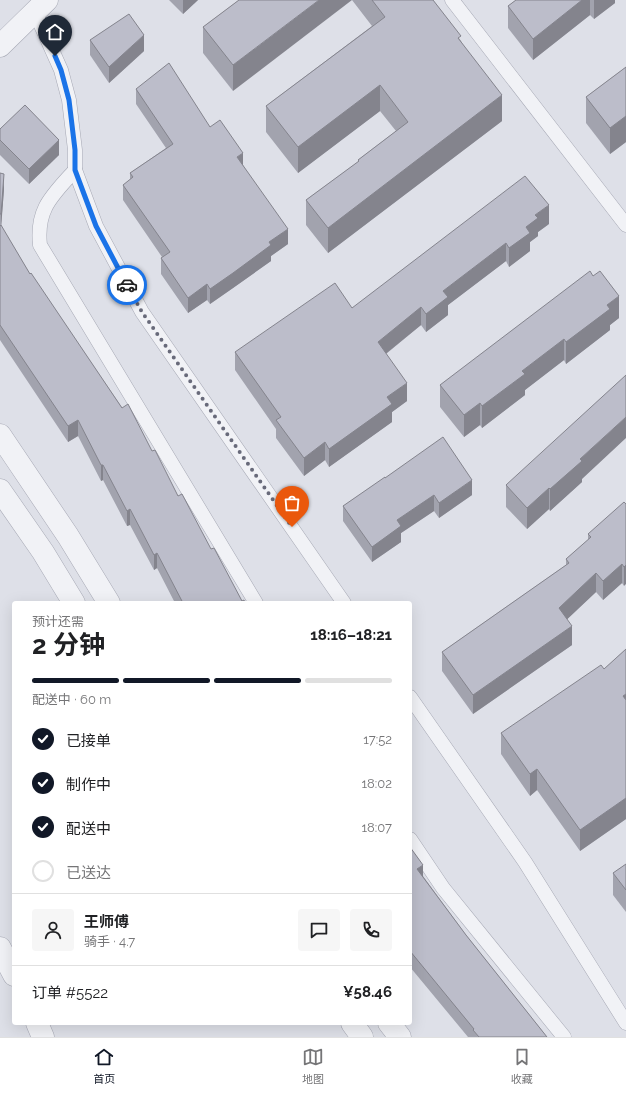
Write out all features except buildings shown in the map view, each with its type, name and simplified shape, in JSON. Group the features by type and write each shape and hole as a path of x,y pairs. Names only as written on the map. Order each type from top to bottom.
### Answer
{"street":[{"path":"0,46 41,6"},
{"path":"0,435 68,536 108,601"},
{"path":"0,490 43,552 73,601"},
{"path":"0,948 12,971"},
{"path":"38,1025 44,1037"},
{"path":"353,1025 362,1037"},
{"path":"391,1025 400,1037"}],"lane":[{"path":"452,0 626,225"},
{"path":"41,6 69,100 75,150 75,170 96,226 142,312 343,601"},
{"path":"75,170 51,197 44,208 40,219 38,232 40,245 255,601"},
{"path":"412,700 525,862 626,1023"},
{"path":"412,842 443,888 564,1037"}],"way so far":[{"path":"127,285 142,312 292,527"}],"route":[{"path":"55,56 61,70 69,100 75,150 75,170 96,226 127,285"}]}
